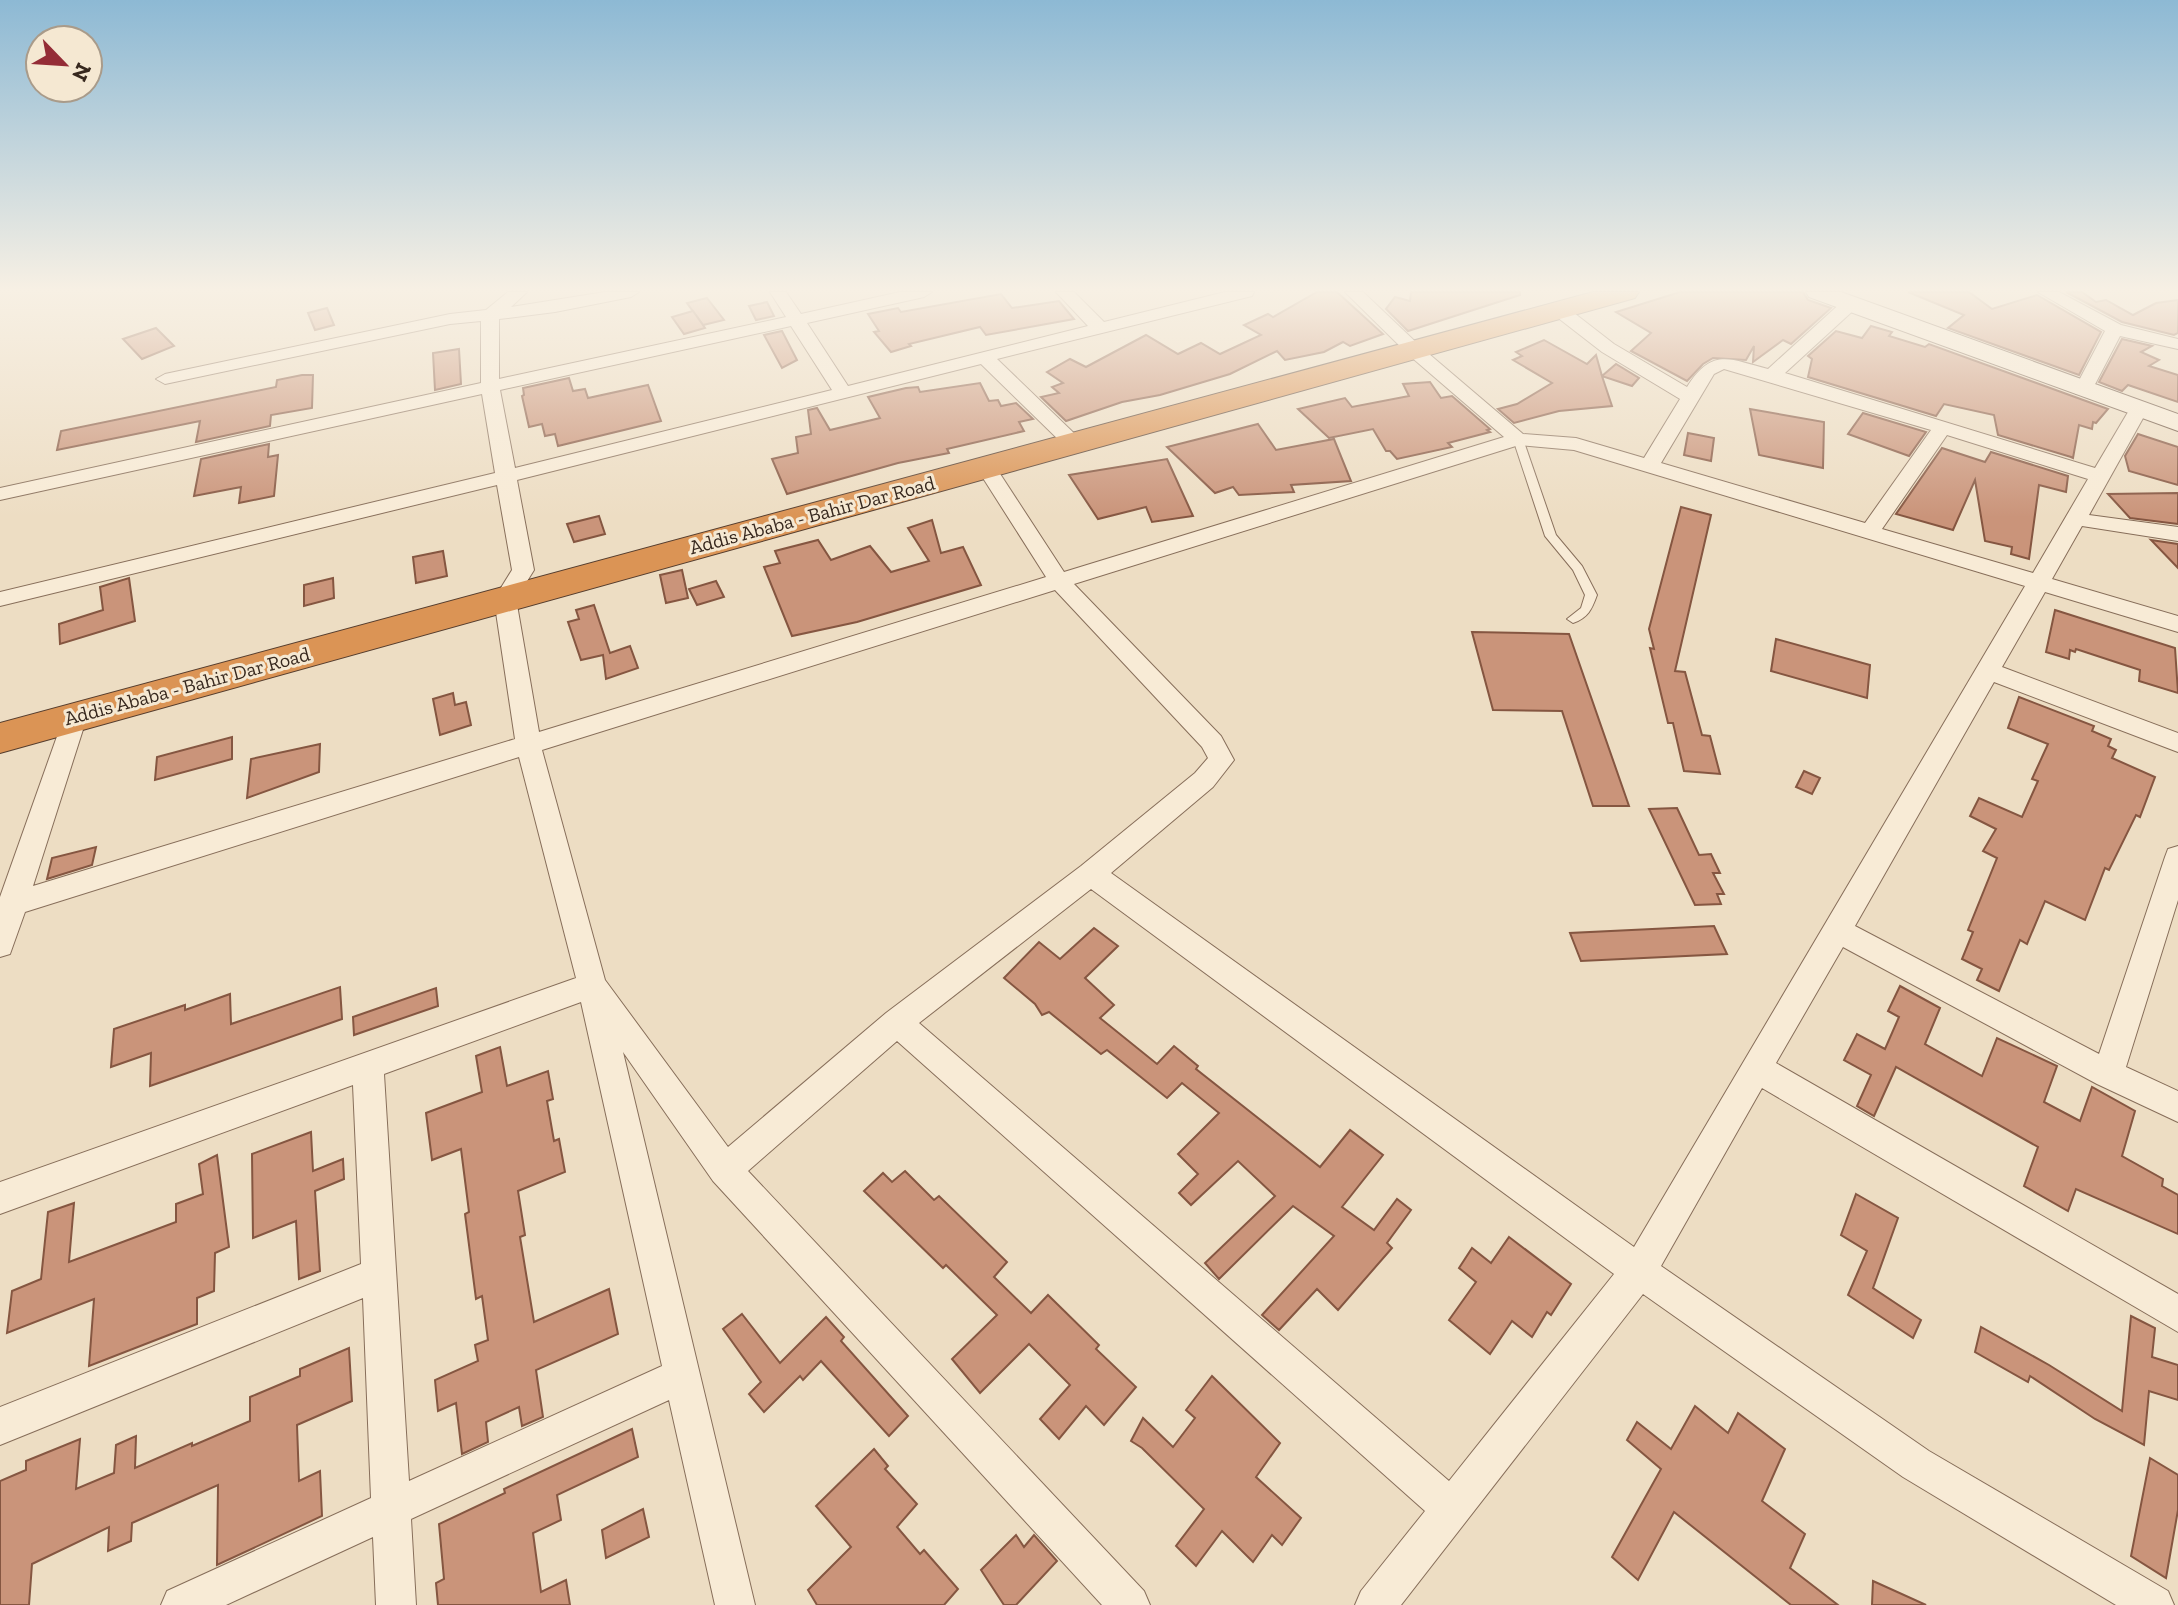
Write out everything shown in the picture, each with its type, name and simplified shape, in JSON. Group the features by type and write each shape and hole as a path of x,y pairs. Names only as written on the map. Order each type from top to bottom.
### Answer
{"highway":[{"name":"Addis Ababa - Bahir Dar Road","path":"0,738 1360,367"}],"street":[{"path":"165,379 222,367"},
{"path":"490,367 490,388 504,477 523,570 505,599 529,747 592,985 735,1605"},
{"path":"0,494 578,367"},
{"path":"827,367 842,391"},
{"path":"0,599 943,367"},
{"path":"994,367 1073,443"},
{"path":"1433,367 1518,439"},
{"path":"1640,367 1691,397"},
{"path":"1650,465 1707,370 1714,367"},
{"path":"1738,367 2100,476"},
{"path":"1772,375 1781,367"},
{"path":"2020,367 2178,423"},
{"path":"2083,390 2095,367"},
{"path":"1375,1605 1639,1271 2138,411"},
{"path":"1870,531 1943,427"},
{"path":"8,906 1518,439 1576,444 2178,624"},
{"path":"725,1170 897,1022 1091,874 1204,780 1221,760 1212,742 1059,581 986,467"},
{"path":"2075,519 2178,534"},
{"path":"1987,670 2178,743"},
{"path":"0,945 8,906 75,717"},
{"path":"2108,1074 2178,857"},
{"path":"1091,874 1639,1271 1916,1464 2154,1605"},
{"path":"1837,930 2108,1074 2178,1107"},
{"path":"0,1198 592,985"},
{"path":"592,985 725,1170 1130,1605"},
{"path":"897,1022 1451,1508"},
{"path":"368,1065 396,1605"},
{"path":"1757,1068 2178,1314"},
{"path":"0,1426 379,1274"},
{"path":"181,1605 682,1375"}],"lane":[{"path":"1518,439 1551,536 1578,569 1591,595 1586,610 1573,619"}],"building":[{"path":"434,367 460,367 461,384 435,390"},
{"path":"1056,367 1245,367 1230,374 1160,395 1122,402 1066,421 1041,397 1059,393 1052,387 1063,383 1047,372"},
{"path":"1525,367 1600,367 1612,406 1559,411 1514,423 1498,409 1517,404 1552,383"},
{"path":"1613,367 1621,367 1639,378 1632,386 1602,376"},
{"path":"1661,367 1700,367 1687,381"},
{"path":"1810,367 1992,367 2108,409 2096,423 2093,422 2092,429 2079,425 2073,458 1998,435 1994,415 1944,404 1936,416 1808,377"},
{"path":"2056,367 2083,367 2079,375"},
{"path":"2107,367 2152,367 2178,375 2178,402 2128,385 2122,391 2099,382"},
{"path":"313,375 312,408 271,415 270,426 196,442 200,421 57,450 61,431 276,387 277,380"},
{"path":"569,378 573,391 585,389 588,398 648,385 661,421 558,446 555,434 545,436 542,424 529,427 523,388"},
{"path":"1430,382 1441,398 1452,396 1490,432 1448,443 1452,447 1397,459 1386,451 1373,429 1329,438 1298,409 1345,398 1352,407 1409,396 1403,384"},
{"path":"980,383 989,401 998,400 1001,406 1016,403 1033,419 1019,422 1024,431 787,494 772,459 798,453 796,437 811,434 808,410 817,408 830,430 880,418 868,397 906,388 918,387 920,392"},
{"path":"1750,409 1824,422 1823,468 1759,455"},
{"path":"1863,413 1926,432 1909,456 1848,434"},
{"path":"1258,424 1276,450 1334,439 1351,481 1291,485 1294,492 1239,495 1233,487 1215,493 1167,447"},
{"path":"1688,433 1714,438 1711,461 1684,455"},
{"path":"2138,434 2178,447 2178,485 2129,471 2125,456"},
{"path":"269,444 268,457 278,455 274,496 239,503 241,487 194,496 201,459"},
{"path":"1942,448 1985,462 1991,452 2068,476 2066,492 2039,485 2029,559 2011,554 2012,547 1985,541 1975,480 1953,530 1896,514"},
{"path":"1167,459 1193,516 1152,522 1146,507 1098,519 1069,475"},
{"path":"2178,493 2178,524 2130,518 2108,494"},
{"path":"1681,507 1711,515 1675,671 1685,672 1702,735 1710,736 1720,774 1684,771 1673,723 1668,723 1650,648 1654,649 1649,629"},
{"path":"599,516 605,534 574,542 567,524"},
{"path":"932,520 941,553 963,547 981,585 857,622 792,636 764,567 780,563 775,551 818,540 831,560 870,546 891,572 929,561 908,528"},
{"path":"2151,540 2178,544 2178,568"},
{"path":"443,551 447,576 416,583 413,557"},
{"path":"682,570 688,598 666,603 660,575"},
{"path":"129,578 135,621 60,644 59,624 103,610 100,587"},
{"path":"333,578 334,598 304,606 304,585"},
{"path":"716,581 724,597 697,605 689,589"},
{"path":"594,605 610,653 630,646 638,668 606,679 603,655 581,660 568,622 579,619 576,610"},
{"path":"2055,610 2175,648 2178,693 2139,681 2140,670 2076,649 2075,652 2070,650 2069,659 2046,652"},
{"path":"1472,632 1569,634 1629,806 1593,806 1562,711 1493,710"},
{"path":"1776,639 1870,665 1867,698 1771,671"},
{"path":"453,693 455,705 466,702 471,725 440,735 433,699"},
{"path":"2019,697 2094,726 2092,731 2111,739 2108,746 2116,750 2112,758 2155,777 2140,817 2136,815 2109,870 2105,868 2085,920 2045,901 2027,944 2020,940 1999,991 1977,980 1982,969 1962,959 1973,932 1968,930 1997,858 1983,851 1996,829 1970,816 1979,798 2022,817 2038,781 2032,779 2048,744 2008,728"},
{"path":"232,737 232,759 155,780 157,757"},
{"path":"320,744 319,772 247,798 251,759"},
{"path":"1804,771 1820,778 1812,794 1796,787"},
{"path":"1677,808 1699,855 1711,854 1720,873 1713,873 1724,894 1717,894 1721,904 1695,905 1649,809"},
{"path":"96,847 92,865 47,879 52,858"},
{"path":"1714,926 1727,954 1581,961 1570,933"},
{"path":"1094,928 1118,946 1085,978 1114,1005 1100,1018 1157,1064 1174,1046 1198,1066 1196,1069 1320,1167 1350,1130 1383,1155 1342,1207 1374,1230 1397,1199 1411,1210 1387,1243 1392,1248 1338,1310 1317,1289 1279,1330 1262,1315 1334,1236 1293,1206 1219,1279 1205,1263 1275,1196 1238,1161 1191,1205 1179,1193 1198,1174 1178,1154 1219,1113 1182,1083 1167,1098 1107,1050 1101,1054 1049,1012 1042,1015 1035,1004 1004,978 1039,942 1060,959"},
{"path":"1900,986 1940,1008 1925,1044 1982,1076 1997,1038 2057,1066 2044,1102 2080,1121 2092,1087 2135,1111 2122,1156 2163,1179 2162,1186 2178,1195 2178,1234 2076,1189 2068,1211 2024,1186 2038,1147 1896,1067 1874,1116 1857,1106 1871,1075 1844,1060 1857,1034 1885,1049 1899,1017 1888,1011"},
{"path":"340,987 342,1019 150,1086 151,1053 111,1067 114,1029 185,1005 185,1010 230,994 231,1024"},
{"path":"436,988 438,1006 354,1035 353,1017"},
{"path":"500,1047 507,1086 548,1071 553,1099 547,1101 554,1141 559,1139 565,1172 518,1191 525,1235 520,1237 534,1322 609,1289 618,1334 536,1370 543,1417 522,1426 519,1407 486,1422 488,1442 462,1454 456,1403 438,1411 435,1380 478,1361 475,1345 488,1340 482,1296 476,1299 465,1214 469,1212 461,1149 432,1160 426,1113 482,1092 476,1056"},
{"path":"311,1132 313,1171 343,1159 344,1179 315,1191 320,1271 299,1279 296,1221 253,1238 252,1154"},
{"path":"217,1155 229,1247 215,1253 214,1291 197,1298 197,1324 89,1366 94,1299 7,1333 12,1291 41,1279 48,1212 74,1203 69,1262 176,1222 176,1204 203,1194 199,1164"},
{"path":"905,1171 934,1200 939,1196 1007,1262 994,1277 1031,1313 1048,1295 1099,1345 1096,1349 1136,1387 1104,1425 1086,1406 1059,1439 1040,1419 1070,1385 1029,1344 980,1393 952,1359 997,1315 946,1265 943,1268 864,1191 883,1173 892,1182"},
{"path":"1856,1194 1898,1218 1873,1288 1921,1320 1913,1338 1848,1295 1867,1251 1841,1235"},
{"path":"1509,1237 1571,1284 1551,1315 1547,1312 1532,1337 1512,1321 1490,1354 1449,1320 1476,1282 1459,1268 1472,1248 1491,1263"},
{"path":"742,1314 780,1363 826,1317 844,1337 841,1341 908,1416 889,1436 821,1361 803,1380 800,1376 764,1412 749,1394 761,1382 723,1329"},
{"path":"2131,1316 2155,1328 2152,1357 2178,1365 2178,1400 2149,1391 2144,1445 2095,1419 2030,1376 2028,1382 1975,1352 1981,1327 2122,1411"},
{"path":"349,1348 352,1401 297,1425 299,1481 320,1471 322,1516 217,1565 218,1485 132,1523 131,1541 108,1551 109,1527 32,1564 29,1605 0,1605 0,1481 26,1470 26,1461 80,1439 76,1489 114,1473 116,1445 136,1436 135,1468 192,1443 192,1446 250,1421 250,1397 300,1376 300,1369"},
{"path":"1212,1376 1280,1443 1256,1477 1301,1518 1282,1545 1272,1535 1253,1562 1222,1531 1196,1566 1176,1546 1204,1509 1131,1441 1143,1418 1173,1447 1195,1418 1186,1410"},
{"path":"1695,1406 1728,1433 1738,1413 1785,1449 1762,1501 1805,1534 1790,1568 1838,1605 1791,1605 1674,1512 1638,1580 1612,1557 1661,1469 1627,1440 1637,1422 1671,1449"},
{"path":"632,1429 638,1457 557,1495 561,1520 533,1533 541,1592 566,1580 570,1605 438,1605 436,1583 444,1579 439,1524 505,1493 504,1489"},
{"path":"874,1449 888,1466 885,1469 917,1504 897,1527 920,1554 924,1550 958,1589 944,1605 817,1605 808,1590 851,1547 816,1506"},
{"path":"2150,1458 2178,1475 2178,1510 2166,1578 2131,1556"},
{"path":"643,1509 649,1537 606,1558 602,1530"},
{"path":"1016,1535 1024,1547 1034,1535 1057,1561 1016,1605 1004,1605 981,1570"},
{"path":"1873,1581 1926,1605 1872,1605"}]}
